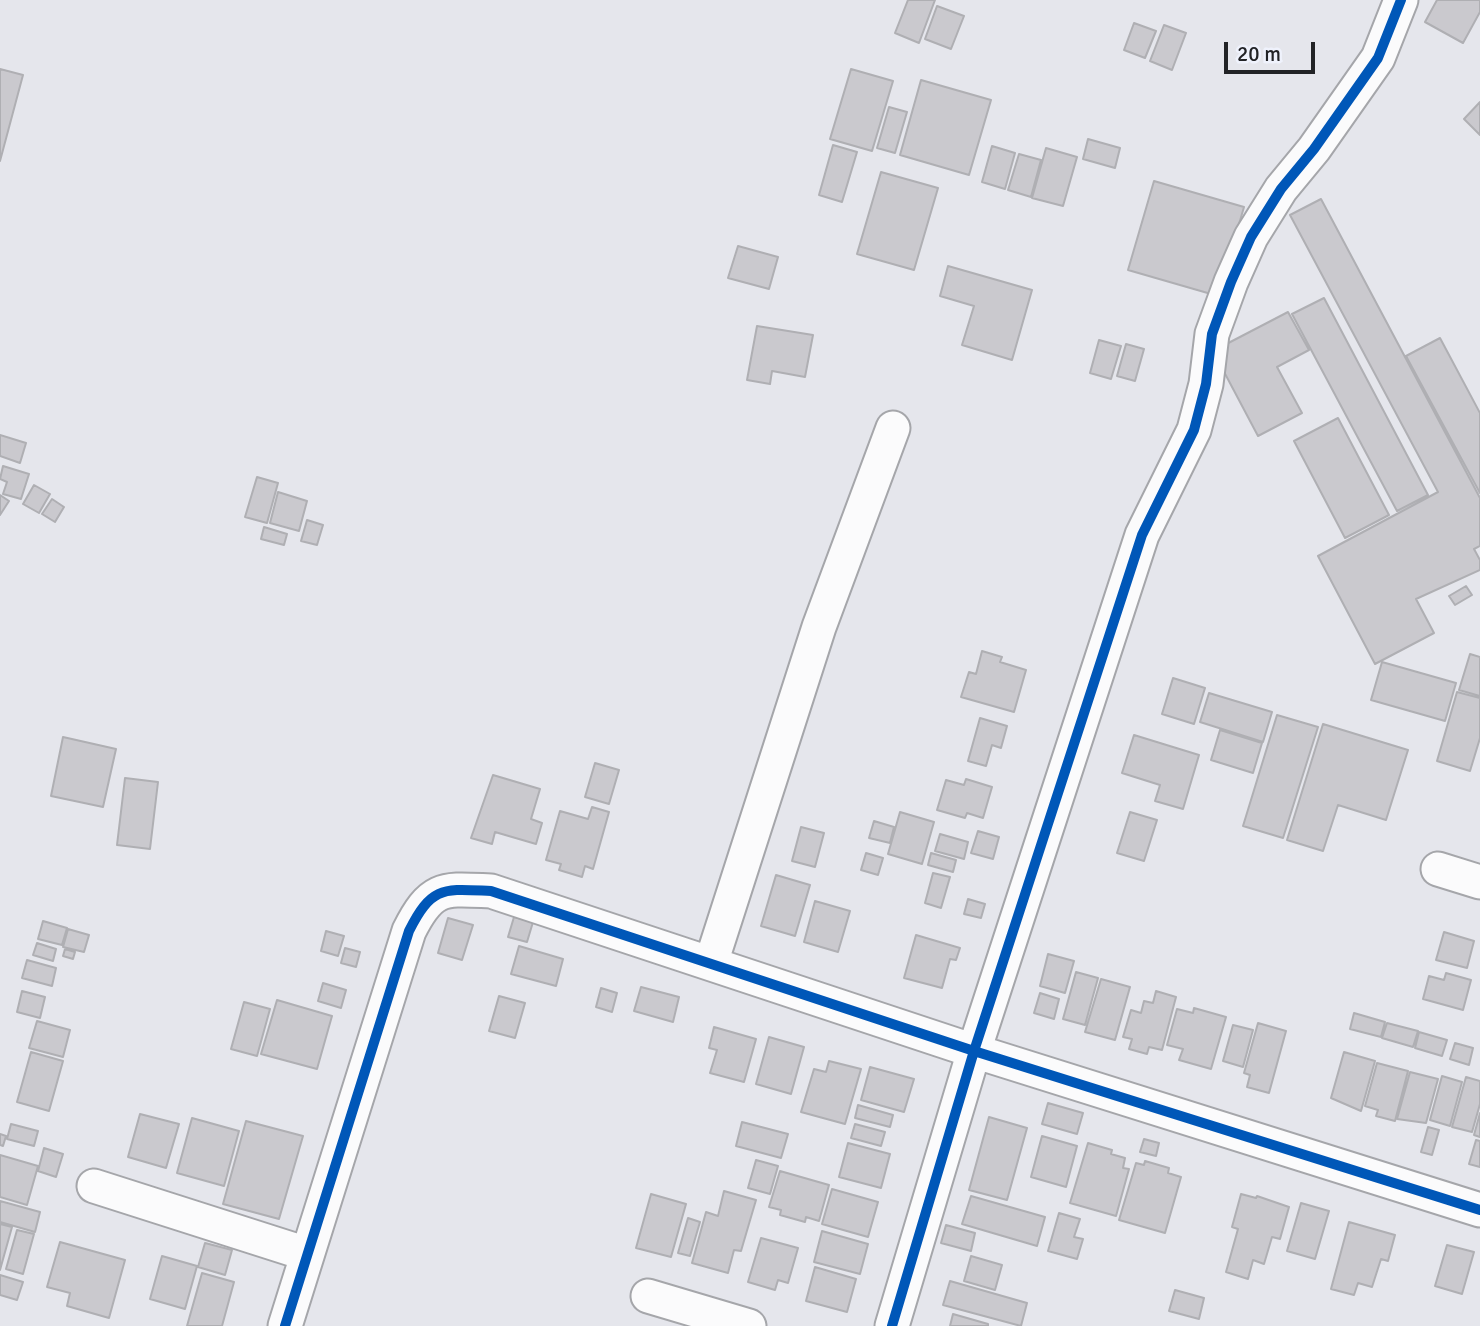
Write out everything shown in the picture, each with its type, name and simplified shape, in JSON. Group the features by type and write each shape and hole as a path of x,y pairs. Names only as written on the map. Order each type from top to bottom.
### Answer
{"street":[{"path":"892,1326 974,1051 1142,535 1194,430 1206,384 1212,334 1231,282 1251,237 1281,189 1314,149 1378,58 1401,0"},
{"path":"711,963 819,627 892,428"},
{"path":"1438,869 1480,882"},
{"path":"285,1326 410,931 423,904 448,889 491,891 974,1051 1480,1210"},
{"path":"94,1186 307,1254"},
{"path":"648,1296 749,1326"}],"building":[{"path":"908,0 935,0 919,43 895,33"},
{"path":"1437,0 1480,0 1480,12 1463,43 1425,22"},
{"path":"937,6 964,16 951,49 925,39"},
{"path":"1134,23 1156,31 1145,58 1124,50"},
{"path":"1164,25 1186,33 1172,70 1150,61"},
{"path":"0,69 23,75 0,161"},
{"path":"851,69 893,81 872,151 830,139"},
{"path":"921,80 991,100 969,175 900,155"},
{"path":"1480,102 1480,135 1464,119"},
{"path":"889,107 907,112 895,153 877,148"},
{"path":"1088,139 1120,148 1115,168 1083,159"},
{"path":"833,145 857,152 842,202 819,195"},
{"path":"992,146 1015,153 1005,189 982,182"},
{"path":"1046,148 1077,157 1063,206 1032,198"},
{"path":"1019,154 1041,160 1031,197 1008,190"},
{"path":"881,172 938,188 914,270 857,254"},
{"path":"1154,181 1244,207 1218,296 1128,270"},
{"path":"1321,199 1480,498 1480,546 1474,549 1480,560 1480,570 1416,599 1434,633 1375,664 1318,556 1438,492 1290,215"},
{"path":"738,246 778,257 769,289 728,278"},
{"path":"948,266 1032,290 1012,360 962,345 974,306 940,296"},
{"path":"1324,298 1428,495 1397,511 1292,314"},
{"path":"1288,312 1309,350 1277,367 1302,413 1258,436 1213,351"},
{"path":"757,326 813,335 805,377 772,371 770,384 747,380"},
{"path":"1440,338 1480,413 1480,493 1406,356"},
{"path":"1099,340 1121,346 1111,379 1090,373"},
{"path":"1126,344 1144,349 1135,381 1117,376"},
{"path":"1338,418 1389,515 1345,538 1294,441"},
{"path":"0,435 26,443 20,463 0,456"},
{"path":"3,466 29,474 21,499 3,494 7,482 0,479"},
{"path":"257,477 278,483 267,523 245,517"},
{"path":"34,485 50,494 39,513 23,504"},
{"path":"278,492 307,501 299,531 270,523"},
{"path":"0,495 9,501 0,515"},
{"path":"52,499 64,507 55,522 42,514"},
{"path":"307,520 323,525 317,545 301,541"},
{"path":"264,527 287,534 284,545 261,539"},
{"path":"1466,586 1472,595 1455,605 1449,596"},
{"path":"982,651 1002,657 1000,662 1026,670 1014,712 961,697 969,672 976,674"},
{"path":"1470,654 1480,657 1480,696 1459,690"},
{"path":"1382,662 1456,683 1445,721 1371,700"},
{"path":"1173,678 1205,688 1194,724 1162,714"},
{"path":"1457,692 1480,698 1480,738 1470,771 1437,761"},
{"path":"1209,693 1272,712 1263,742 1200,722"},
{"path":"1277,715 1318,727 1283,838 1243,826"},
{"path":"980,718 1007,726 1001,748 992,745 986,766 968,761"},
{"path":"1323,724 1408,750 1386,820 1338,805 1323,851 1287,840"},
{"path":"1220,730 1262,743 1253,773 1211,760"},
{"path":"1134,735 1199,755 1183,809 1155,801 1160,785 1122,773"},
{"path":"63,737 116,749 103,807 51,796"},
{"path":"595,763 619,770 609,804 585,797"},
{"path":"493,775 540,789 531,819 542,823 536,844 495,832 492,844 471,838"},
{"path":"125,778 158,782 150,849 117,845"},
{"path":"966,779 992,787 983,818 967,813 965,818 937,810 946,780 964,785"},
{"path":"592,807 609,812 593,869 585,866 582,877 559,870 561,864 546,860 560,811 588,819"},
{"path":"900,812 934,822 922,864 888,854"},
{"path":"1130,812 1157,820 1144,861 1117,853"},
{"path":"874,821 894,827 890,843 869,838"},
{"path":"801,827 824,833 815,867 792,861"},
{"path":"978,831 999,837 993,859 971,853"},
{"path":"940,834 968,842 964,859 935,851"},
{"path":"866,853 883,858 878,875 861,870"},
{"path":"931,853 956,860 953,872 928,865"},
{"path":"933,873 950,877 941,908 925,903"},
{"path":"776,875 810,885 795,936 761,926"},
{"path":"968,899 985,904 981,918 964,914"},
{"path":"815,901 850,911 838,952 804,942"},
{"path":"514,917 533,922 527,942 508,937"},
{"path":"448,918 473,925 462,960 438,953"},
{"path":"43,921 67,928 62,945 38,939"},
{"path":"68,929 89,935 84,952 63,947"},
{"path":"326,931 344,936 338,956 321,951"},
{"path":"1444,932 1474,941 1467,968 1436,960"},
{"path":"916,935 960,948 956,960 950,959 942,988 904,978"},
{"path":"37,943 56,949 53,961 33,955"},
{"path":"519,946 563,959 556,986 511,974"},
{"path":"345,948 360,952 356,967 341,963"},
{"path":"65,949 75,952 73,959 63,956"},
{"path":"1048,954 1074,961 1065,993 1040,986"},
{"path":"27,960 56,968 52,986 22,978"},
{"path":"1076,972 1098,978 1085,1025 1063,1019"},
{"path":"1446,973 1471,980 1463,1010 1423,999 1429,976 1444,980"},
{"path":"1101,979 1130,987 1115,1040 1085,1032"},
{"path":"323,983 346,990 341,1008 318,1001"},
{"path":"641,987 679,997 673,1022 634,1011"},
{"path":"601,988 617,993 612,1012 596,1007"},
{"path":"22,991 45,997 40,1018 17,1012"},
{"path":"1156,991 1176,997 1162,1050 1149,1047 1147,1054 1129,1049 1132,1039 1123,1037 1131,1010 1141,1013 1144,1001 1153,1003"},
{"path":"1040,993 1059,999 1054,1019 1034,1013"},
{"path":"499,996 525,1003 515,1038 489,1031"},
{"path":"277,1000 332,1016 317,1069 261,1054"},
{"path":"244,1002 270,1009 257,1056 231,1049"},
{"path":"1194,1008 1226,1017 1211,1069 1179,1060 1183,1049 1167,1045 1177,1009 1193,1013"},
{"path":"1354,1013 1385,1022 1381,1037 1350,1029"},
{"path":"37,1021 70,1030 63,1057 29,1048"},
{"path":"1258,1023 1286,1031 1269,1093 1247,1087 1250,1075 1244,1073"},
{"path":"1387,1023 1418,1031 1413,1047 1382,1038"},
{"path":"1233,1025 1253,1030 1243,1067 1223,1061"},
{"path":"714,1027 756,1039 744,1082 710,1073 717,1050 709,1048"},
{"path":"1419,1032 1447,1040 1442,1056 1415,1048"},
{"path":"769,1037 804,1047 791,1094 756,1084"},
{"path":"1455,1043 1473,1048 1469,1065 1450,1059"},
{"path":"31,1052 63,1061 49,1111 17,1102"},
{"path":"1344,1052 1375,1061 1361,1111 1331,1098"},
{"path":"829,1061 861,1069 845,1124 801,1112 814,1069 826,1072"},
{"path":"1377,1063 1408,1071 1395,1121 1376,1116 1378,1110 1365,1106"},
{"path":"870,1067 914,1079 904,1112 861,1100"},
{"path":"1410,1072 1438,1079 1426,1123 1397,1119"},
{"path":"1442,1076 1462,1082 1450,1126 1430,1120"},
{"path":"1466,1077 1480,1081 1480,1104 1472,1132 1452,1127"},
{"path":"1048,1103 1083,1113 1077,1134 1042,1124"},
{"path":"858,1105 893,1115 890,1127 855,1118"},
{"path":"1480,1113 1480,1137 1474,1135"},
{"path":"140,1114 179,1124 166,1168 128,1157"},
{"path":"989,1117 1027,1128 1007,1200 969,1190"},
{"path":"192,1118 239,1131 224,1186 177,1173"},
{"path":"246,1121 303,1136 279,1219 223,1204"},
{"path":"742,1122 788,1134 781,1158 736,1146"},
{"path":"11,1124 38,1131 34,1146 7,1139"},
{"path":"855,1124 885,1132 881,1146 851,1138"},
{"path":"1428,1127 1439,1130 1432,1155 1421,1152"},
{"path":"0,1134 6,1136 3,1146 0,1145"},
{"path":"1042,1136 1077,1146 1066,1187 1031,1177"},
{"path":"1144,1139 1159,1143 1156,1156 1140,1152"},
{"path":"1476,1140 1480,1141 1480,1167 1469,1164"},
{"path":"848,1143 890,1154 881,1188 839,1177"},
{"path":"1088,1143 1112,1150 1111,1154 1125,1158 1123,1168 1129,1169 1116,1216 1070,1203"},
{"path":"44,1148 63,1154 56,1177 38,1171"},
{"path":"0,1155 38,1166 27,1205 0,1197"},
{"path":"756,1160 778,1166 770,1194 748,1188"},
{"path":"1145,1161 1169,1168 1168,1173 1181,1177 1165,1233 1119,1220 1136,1163 1144,1165"},
{"path":"780,1171 829,1185 819,1221 806,1217 805,1222 780,1215 781,1210 769,1207"},
{"path":"832,1189 878,1202 868,1237 822,1224"},
{"path":"724,1191 756,1200 741,1251 734,1250 728,1273 692,1263 706,1212 718,1216"},
{"path":"651,1194 686,1204 671,1257 636,1248"},
{"path":"1241,1194 1256,1198 1257,1196 1289,1207 1280,1239 1272,1237 1264,1264 1253,1260 1248,1279 1226,1272 1238,1229 1232,1227"},
{"path":"971,1196 1045,1217 1037,1246 962,1224"},
{"path":"0,1201 40,1212 35,1232 0,1222"},
{"path":"1301,1203 1329,1211 1315,1259 1287,1251"},
{"path":"1059,1213 1080,1219 1074,1237 1083,1239 1077,1259 1048,1251"},
{"path":"688,1218 700,1222 690,1256 678,1253"},
{"path":"1349,1222 1395,1235 1388,1261 1381,1259 1372,1287 1358,1283 1354,1295 1331,1289"},
{"path":"0,1224 12,1227 0,1270"},
{"path":"946,1225 975,1233 971,1251 941,1243"},
{"path":"17,1230 34,1234 23,1274 6,1269"},
{"path":"822,1231 868,1244 860,1274 814,1262"},
{"path":"761,1238 798,1248 788,1283 778,1280 775,1290 748,1282"},
{"path":"60,1242 125,1260 109,1318 67,1306 70,1293 47,1287"},
{"path":"205,1243 232,1250 225,1275 198,1267"},
{"path":"1447,1245 1474,1252 1462,1294 1435,1286"},
{"path":"162,1256 197,1266 185,1309 150,1299"},
{"path":"971,1256 1002,1265 995,1290 964,1281"},
{"path":"815,1267 856,1279 847,1312 806,1301"},
{"path":"202,1273 234,1282 222,1326 187,1326"},
{"path":"0,1275 23,1282 17,1300 0,1295"},
{"path":"950,1281 1027,1303 1021,1326 943,1305"},
{"path":"1175,1290 1204,1298 1199,1319 1169,1311"},
{"path":"953,1314 988,1324 988,1326 950,1326"}],"cycle path":[{"path":"892,1326 974,1051 1142,535 1194,430 1206,384 1212,334 1231,282 1251,237 1281,189 1314,149 1378,58 1401,0"},
{"path":"285,1326 409,931 425,905 441,893 450,891 491,891 974,1051 1480,1210"}]}
